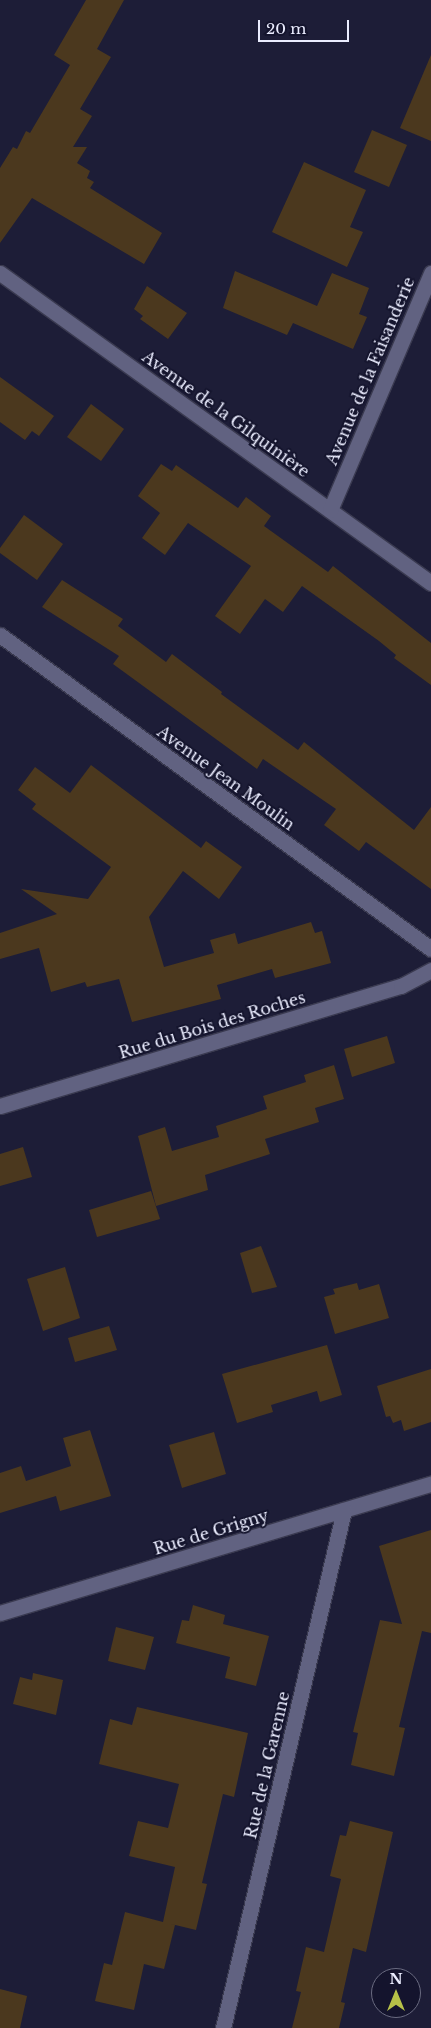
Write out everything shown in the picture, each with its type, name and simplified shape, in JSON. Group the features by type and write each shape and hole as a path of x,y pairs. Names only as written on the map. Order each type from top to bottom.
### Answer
{"street":[{"name":"Avenue de la Gilquinière","path":"0,273 431,583"},
{"name":"Avenue de la Faisanderie","path":"330,510 431,273"},
{"name":"Avenue Jean Moulin","path":"0,634 431,949"},
{"name":"Rue du Bois des Roches","path":"0,1106 401,986 431,970"},
{"name":"Rue de Grigny","path":"0,1613 431,1484"},
{"name":"Rue de la Garenne","path":"223,2028 344,1510"}],"building":[{"path":"86,0 124,0 97,49 111,57 80,109 92,116 73,147 87,147 77,163 90,171 87,178 94,182 90,188 162,233 144,264 32,198 0,243 0,168 13,147 17,149 26,131 30,133 70,65 54,55"},
{"path":"431,55 431,141 400,128"},
{"path":"372,130 407,145 389,187 354,172"},
{"path":"304,162 366,190 350,227 363,232 347,267 272,232"},
{"path":"235,271 317,306 332,273 369,288 359,314 367,317 353,349 293,323 287,335 223,308"},
{"path":"147,286 187,313 168,339 140,319 143,316 134,309"},
{"path":"0,377 54,416 39,436 32,431 25,440 0,422"},
{"path":"91,404 124,429 101,461 67,437"},
{"path":"161,464 172,471 176,465 238,508 246,497 271,516 264,526 328,572 333,566 431,643 431,685 394,658 396,655 379,641 302,586 283,612 265,599 240,634 215,616 251,566 188,523 165,555 142,538 160,513 138,496"},
{"path":"24,515 63,544 37,580 0,553 0,548"},
{"path":"62,580 123,619 118,626 166,662 172,654 222,692 221,694 298,750 304,742 414,830 431,807 431,889 366,842 359,851 324,825 336,809 263,759 257,769 113,664 119,656 42,607"},
{"path":"91,765 201,848 206,841 242,867 219,899 183,871 149,917 164,967 214,953 210,940 235,933 238,944 311,922 315,933 322,931 331,963 275,978 272,969 217,985 221,999 132,1022 119,979 87,987 85,982 51,992 39,948 0,959 0,933 57,914 21,889 88,899 111,867 32,809 36,804 18,790 35,767 70,793"},
{"path":"387,1036 395,1063 352,1077 344,1049"},
{"path":"334,1065 344,1099 315,1108 319,1122 265,1139 270,1154 205,1175 208,1190 156,1206 138,1136 165,1127 172,1151 219,1137 216,1126 267,1109 263,1096 306,1082 304,1075"},
{"path":"23,1147 32,1177 0,1186 0,1154"},
{"path":"151,1191 160,1219 97,1237 89,1210"},
{"path":"261,1246 277,1287 252,1293 240,1253"},
{"path":"65,1267 80,1318 43,1331 27,1279"},
{"path":"357,1283 359,1290 379,1284 389,1318 335,1334 324,1297 335,1294 333,1289"},
{"path":"109,1326 117,1350 75,1362 68,1338"},
{"path":"327,1345 342,1395 320,1402 317,1391 271,1405 273,1412 237,1423 222,1374"},
{"path":"431,1369 431,1422 404,1431 401,1420 393,1423 390,1416 386,1417 377,1386"},
{"path":"90,1430 111,1496 60,1511 56,1496 0,1513 0,1473 21,1466 26,1481 71,1466 63,1438"},
{"path":"214,1432 226,1474 182,1488 169,1445"},
{"path":"431,1530 431,1633 422,1631 399,1727 405,1728 394,1776 351,1765 358,1733 353,1732 380,1620 402,1624 379,1546"},
{"path":"193,1605 225,1615 223,1624 269,1636 256,1686 225,1678 230,1657 176,1643 182,1620 189,1621"},
{"path":"116,1627 154,1637 145,1670 108,1661"},
{"path":"33,1673 63,1680 56,1715 13,1704 20,1677 32,1680"},
{"path":"137,1707 248,1733 234,1797 223,1794 202,1883 207,1884 196,1930 167,1923 175,1925 164,1969 144,1964 134,2010 95,2001 104,1963 112,1965 125,1912 163,1922 175,1867 129,1856 138,1821 168,1828 179,1784 99,1764 110,1719 132,1725"},
{"path":"350,1821 393,1832 366,1952 353,1948 341,2002 345,2003 339,2028 292,2028 301,1992 296,1991 306,1947 324,1952 341,1879 330,1876 340,1835 346,1836"},
{"path":"0,1989 27,1996 20,2028 0,2028"}]}
